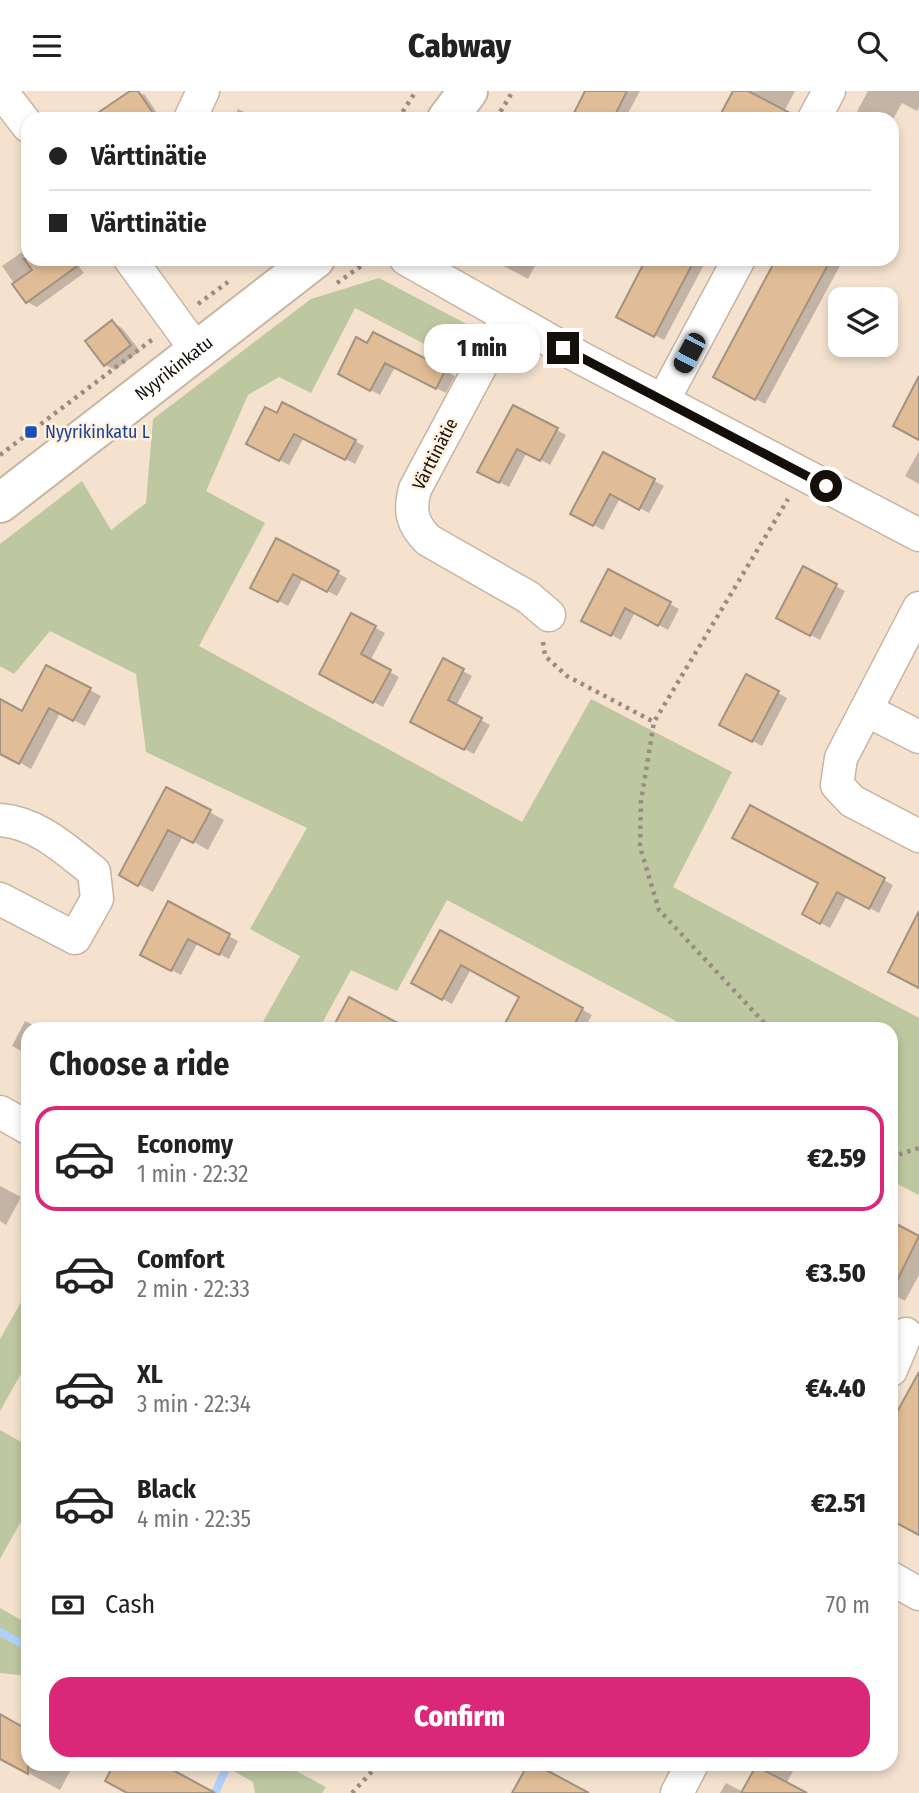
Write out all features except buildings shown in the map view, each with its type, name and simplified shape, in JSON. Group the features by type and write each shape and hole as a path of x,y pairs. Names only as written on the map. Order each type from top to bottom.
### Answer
{"street":[{"path":"1,91 21,117"},
{"path":"193,112 203,91"},
{"path":"452,112 468,91"},
{"path":"818,112 829,91"},
{"path":"135,266 186,337"},
{"name":"Nyyrikinkatu","path":"0,503 186,337 304,266"},
{"path":"418,266 507,317 919,535"},
{"path":"664,399 735,266"},
{"name":"Värttinätie","path":"507,317 415,489 411,505 415,527 428,540 528,597 549,615"},
{"path":"919,608 841,758 838,785 852,801 919,836"},
{"path":"866,710 919,737"},
{"path":"0,820 17,821 51,838 94,872 97,899 75,938 0,899"},
{"path":"0,1112 21,1124"},
{"path":"898,1353 906,1334"},
{"path":"898,1582 919,1594"},
{"path":"677,1793 688,1771"}],"path":[{"path":"402,112 416,91"},
{"path":"500,112 513,91"},
{"path":"0,455 186,337 237,275"},
{"path":"764,1022 659,909 640,847 641,801 654,722 803,474"},
{"path":"549,615 541,634 545,656 567,676 654,722"},
{"path":"898,1154 919,1147"},
{"path":"352,1793 372,1771"}],"green space":[{"path":"379,278 476,329 459,362 355,308 311,393 279,377 248,395 206,491 265,523 199,646 522,822 591,699 732,772 673,887 919,1018 919,1195 898,1184 898,1022 678,1022 447,900 397,991 351,970 323,1022 263,1022 300,956 250,929 307,828 146,752 136,674 50,631 14,674 0,666 0,544 82,481 111,530 146,503 153,419 311,299"},
{"path":"21,1302 21,1374 0,1411 0,1339"},
{"path":"0,1430 21,1442 21,1522 0,1559"},
{"path":"0,1608 21,1620 21,1675 0,1673"},
{"path":"233,1771 296,1771 326,1787 322,1793 255,1793 253,1782"}],"waterway":[{"path":"0,1632 21,1643"},
{"path":"215,1793 225,1771"}],"place":[{"name":"Nyyrikinkatu L","path":"31,432"}],"route":[{"path":"563,348 826,486"}]}
